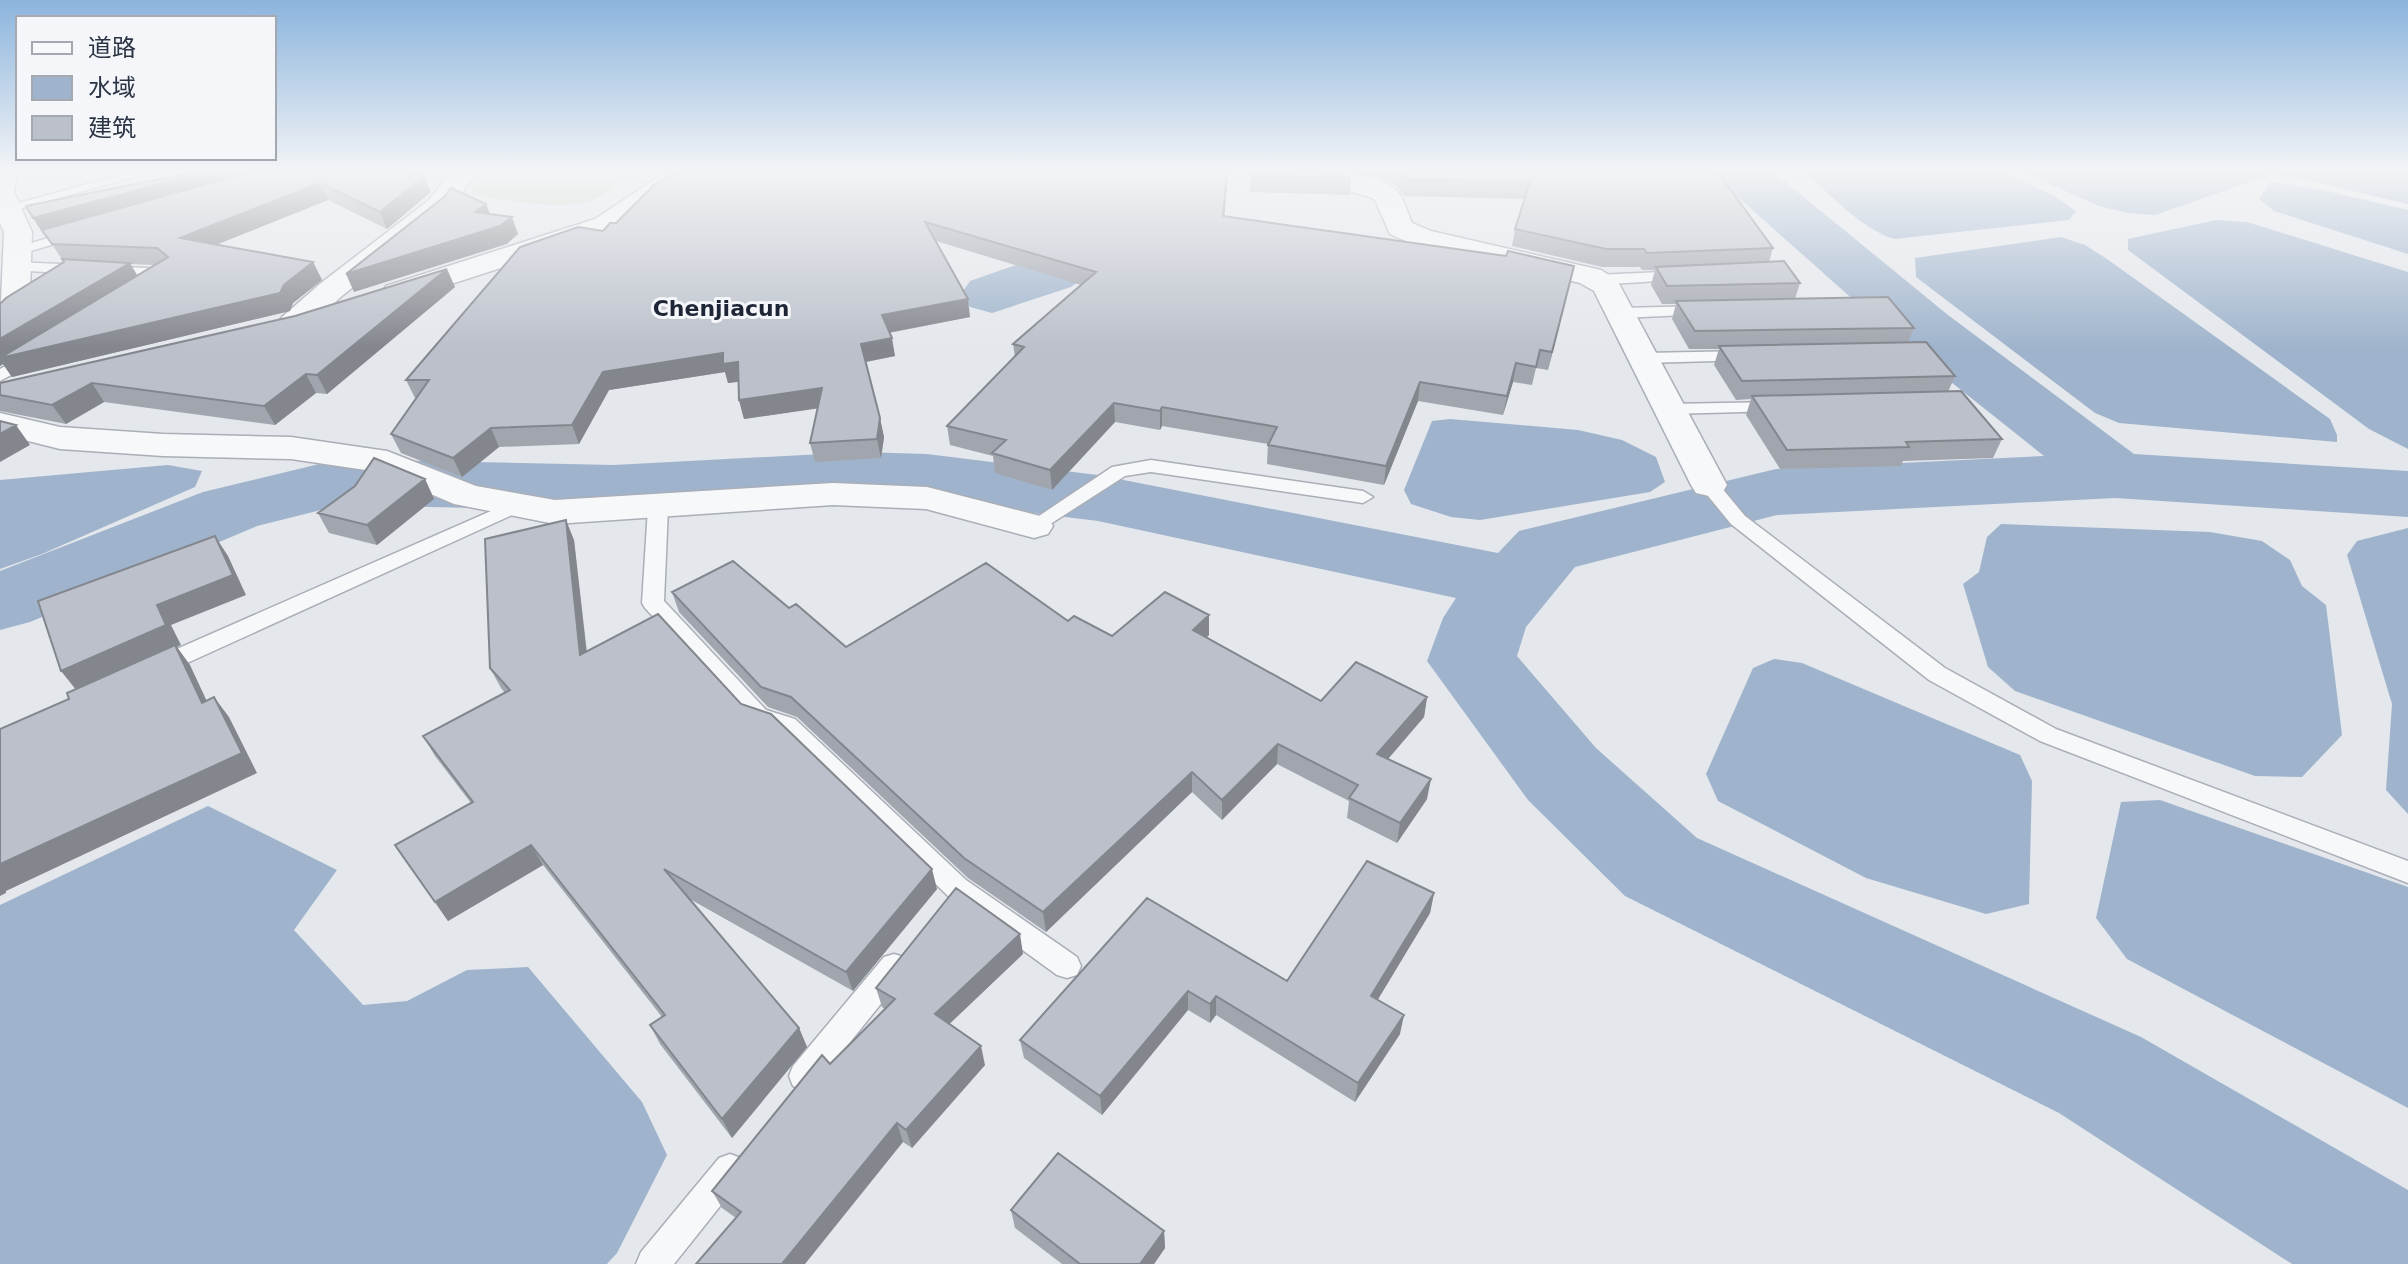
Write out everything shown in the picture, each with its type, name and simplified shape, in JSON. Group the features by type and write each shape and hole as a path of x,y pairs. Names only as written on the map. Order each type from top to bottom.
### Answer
{"street":[{"path":"0,314 15,292 17,230"},
{"path":"293,324 332,289 408,230"},
{"path":"263,331 509,258 590,230"},
{"path":"1404,230 1422,238 1596,280 1606,286 1709,485"},
{"path":"0,393 41,383"},
{"path":"0,423 60,438 163,445 291,448 387,462 467,496 555,512 658,508 833,494 927,498 1046,517"}],"lane":[{"path":"16,259 90,230"},
{"path":"16,259 167,274 141,289"},
{"path":"1596,280 1700,275"},
{"path":"1620,313 1713,311"},
{"path":"0,376 51,344"},
{"path":"1643,358 1769,356"},
{"path":"1669,409 1794,406"},
{"path":"1046,517 1119,471 1151,466 1363,497"},
{"path":"1709,485 1738,520 1937,674 2048,735 2408,872"},
{"path":"136,676 516,506"},
{"path":"658,508 653,603 758,716 787,725 957,888 1067,966"},
{"path":"937,912 957,888"},
{"path":"790,1094 908,949"},
{"path":"653,1264 751,1143"}],"water":[{"path":"1874,230 1977,230 1894,239"},
{"path":"2170,230 2273,230 2408,272 2408,449 2369,429 2128,250 2128,239"},
{"path":"2333,230 2408,230 2408,254"},
{"path":"2061,237 2085,245 2107,259 2330,419 2337,442 2119,423 2095,413 1916,277 1915,258"},
{"path":"1450,419 1578,430 1622,440 1656,457 1665,482 1650,492 1480,520 1451,517 1411,504 1404,490 1432,421"},
{"path":"168,465 202,471 195,487 42,554 0,569 0,480"},
{"path":"2001,524 2210,532 2262,541 2290,560 2302,586 2326,605 2342,735 2302,777 2255,776 2015,691 1988,667 1963,584 1979,572 1987,537"},
{"path":"2408,528 2408,814 2386,790 2392,704 2347,555 2357,541"},
{"path":"1774,659 1802,663 2020,755 2032,781 2029,904 1986,914 1866,878 1718,801 1706,774 1753,668"},
{"path":"2160,800 2408,887 2408,1108 2127,959 2096,918 2121,802"},
{"path":"208,806 337,870 294,930 363,1005 407,1001 467,970 528,967 642,1102 667,1155 617,1253 607,1264 0,1264 0,905"}],"building":[{"path":"42,230 200,230 180,238 313,262 284,285 280,293 0,358 168,257 157,248 52,244"},
{"path":"402,230 487,230 346,274"},
{"path":"569,230 929,230 968,299 882,315 892,338 861,344 880,418 877,439 810,443 822,388 739,400 738,362 723,364 723,353 603,372 572,425 491,428 453,458 391,434 429,380 406,380 520,247"},
{"path":"952,230 1322,230 1506,256 1508,251 1574,266 1552,352 1540,350 1536,367 1516,363 1507,396 1420,382 1386,466 1268,445 1277,427 1162,407 1160,411 1114,403 1050,470 992,453 1006,440 947,426 1024,347 1013,344 1096,272"},
{"path":"1519,230 1760,230 1773,248 1647,253 1644,249 1606,249"},
{"path":"62,259 130,263 0,339 0,304 64,262"},
{"path":"1784,261 1800,283 1667,286 1656,267"},
{"path":"447,269 317,375 306,374 264,406 92,383 52,405 0,395 0,383 295,316"},
{"path":"1888,297 1914,328 1695,331 1676,301"},
{"path":"1926,342 1955,376 1742,381 1719,346"},
{"path":"1961,391 2002,439 1906,442 1909,447 1787,450 1752,396"},
{"path":"0,421 16,425 0,434"},
{"path":"374,458 425,479 367,525 318,513 355,486"},
{"path":"566,520 580,655 658,614 741,704 771,714 932,869 846,972 664,869 799,1028 722,1119 650,1025 665,1015 531,845 435,902 395,845 473,802 423,736 510,690 490,668 485,539"},
{"path":"215,536 233,575 157,605 166,625 61,671 38,601"},
{"path":"733,561 789,608 796,604 846,647 986,563 1068,621 1074,616 1112,636 1165,592 1209,615 1193,630 1321,701 1356,662 1427,697 1377,754 1431,779 1400,823 1349,798 1358,785 1278,744 1222,800 1192,772 1043,912 964,858 791,697 761,687 672,592"},
{"path":"175,645 202,703 214,697 242,753 0,864 0,729 69,699 67,693"},
{"path":"1367,861 1434,893 1371,996 1404,1015 1358,1083 1216,996 1210,1004 1188,991 1100,1096 1020,1040 1147,898 1287,981"},
{"path":"956,888 1020,934 935,1014 981,1046 906,1130 897,1123 782,1264 696,1264 741,1212 712,1191 822,1055 830,1064 895,999 876,988"},
{"path":"1058,1153 1164,1231 1140,1264 1080,1264 1011,1210"}],"waterway":[{"path":"992,294 1049,274 1092,245 1103,230"},
{"path":"1809,230 1925,329 2115,475"},
{"path":"0,602 230,509 340,482 614,488 861,475 927,477 1098,498 1516,584"},
{"path":"2115,475 2408,494"},
{"path":"2115,475 1776,492 1547,549 1486,618 1471,661 1562,774 1661,867 2100,1075 2408,1263"}],"district":[{"name":"Chenjiacun","path":"721,308"}]}
